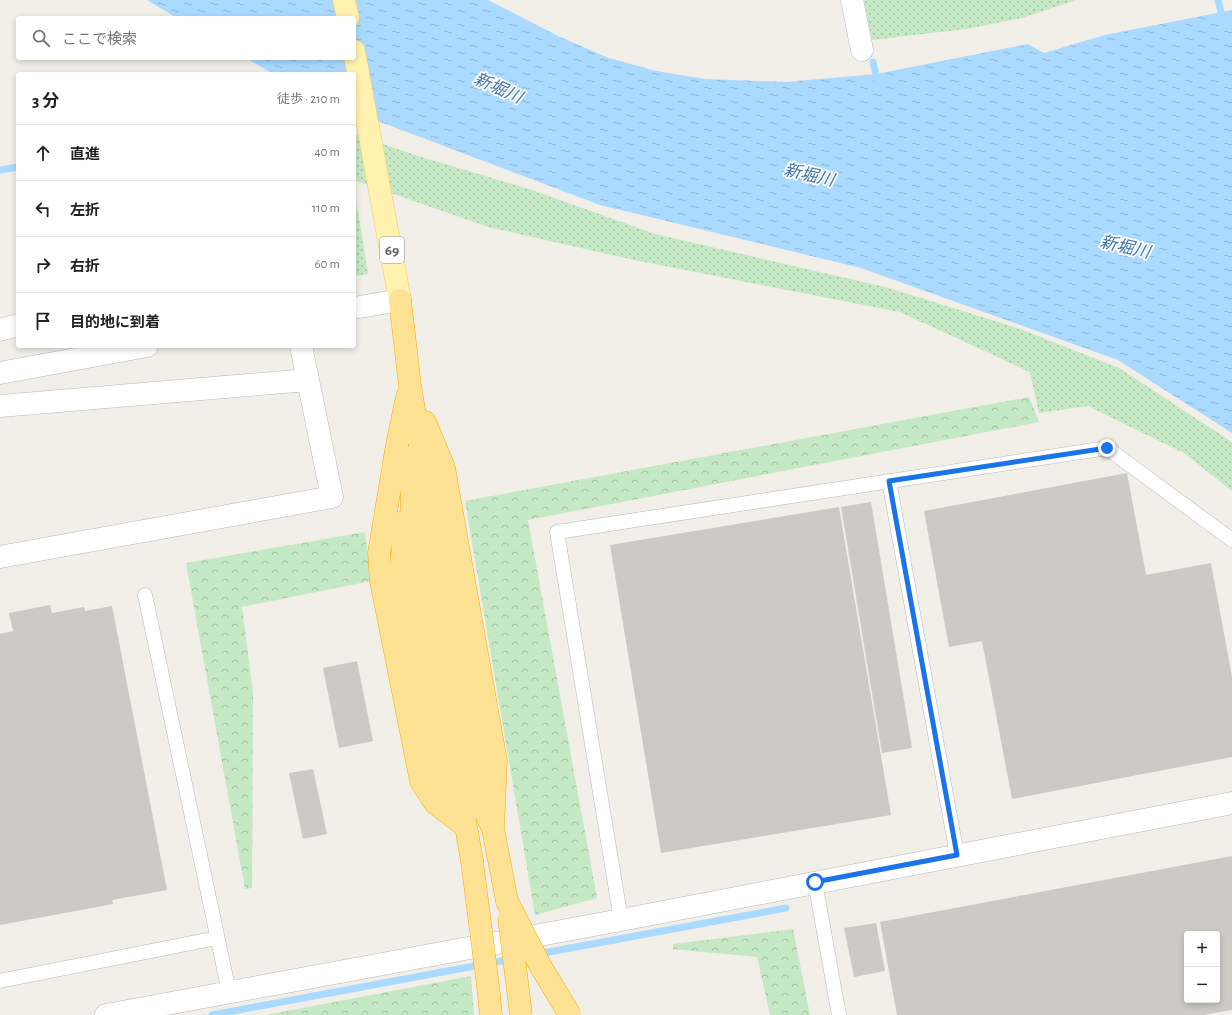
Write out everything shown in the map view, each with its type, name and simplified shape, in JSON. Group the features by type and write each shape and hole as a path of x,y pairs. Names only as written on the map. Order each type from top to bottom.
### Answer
{"highway":[{"name":"69","path":"400,300 410,386"},
{"path":"410,386 397,445 379,553 381,581 421,781 435,803 466,827"},
{"path":"410,386 412,512 472,862 488,986 490,1015"},
{"path":"410,386 444,468 496,761 493,830 507,901 521,1015"},
{"path":"507,901 541,967 570,1015"}],"main road":[{"path":"344,0 348,16"},
{"name":"69","path":"356,60 383,200 400,300"}],"street":[{"path":"852,0 862,50"},
{"path":"356,308 400,300"},
{"path":"0,330 16,326"},
{"path":"0,373 136,348"},
{"path":"0,557 332,497 301,348"},
{"path":"0,406 308,380"},
{"path":"106,1015 621,920 1232,803"}],"lane":[{"path":"621,920 557,532 1107,448 1232,540"},
{"path":"889,481 957,855"},
{"path":"145,595 229,992"},
{"path":"815,882 839,1015"},
{"path":"0,982 217,938"}],"green space":[{"path":"864,0 1076,0 1022,18 966,29 872,40"},
{"path":"356,135 415,155 532,190 655,234 889,288 1020,329 1119,368 1232,442 1232,491 1184,453 1088,406 1039,413 1030,372 900,312 634,260 488,227 356,181"},
{"path":"356,200 368,274 356,276"},
{"path":"1029,397 1039,422 528,520 597,898 535,915 465,501"},
{"path":"365,532 371,581 242,607 253,693 252,888 245,889 186,563"},
{"path":"793,929 810,1015 770,1015 757,957 673,949 673,944"},
{"path":"471,976 474,1015 266,1015"}],"water":[{"name":"新堀川","path":"147,0 488,0 560,37 609,58 656,71 705,79 786,82 876,74 1028,44 1044,53 1105,35 1232,10 1232,433 1118,360 861,268 600,205 356,113 356,72 270,72 249,60 356,60 356,16 174,16"}],"building":[{"path":"1127,473 1146,575 1211,563 1232,677 1232,757 1012,799 982,641 949,647 924,511"},
{"path":"871,502 912,748 882,753 841,507"},
{"path":"839,507 891,815 661,853 610,545"},
{"path":"50,605 52,613 84,607 85,611 112,606 167,890 112,900 113,904 0,925 0,634 13,631 9,613"},
{"path":"357,661 373,741 339,748 323,668"},
{"path":"313,769 327,834 303,839 289,773"},
{"path":"1232,856 1232,1010 1203,1015 897,1015 880,922"},
{"path":"876,923 885,971 854,977 844,928"}],"waterway":[{"path":"1218,0 1221,12 1232,22"},
{"path":"873,62 878,83"},
{"path":"0,170 16,167"},
{"path":"538,954 786,908"},
{"path":"212,1015 512,959"}],"route":[{"path":"815,882 957,855 889,481 1107,448"}]}
